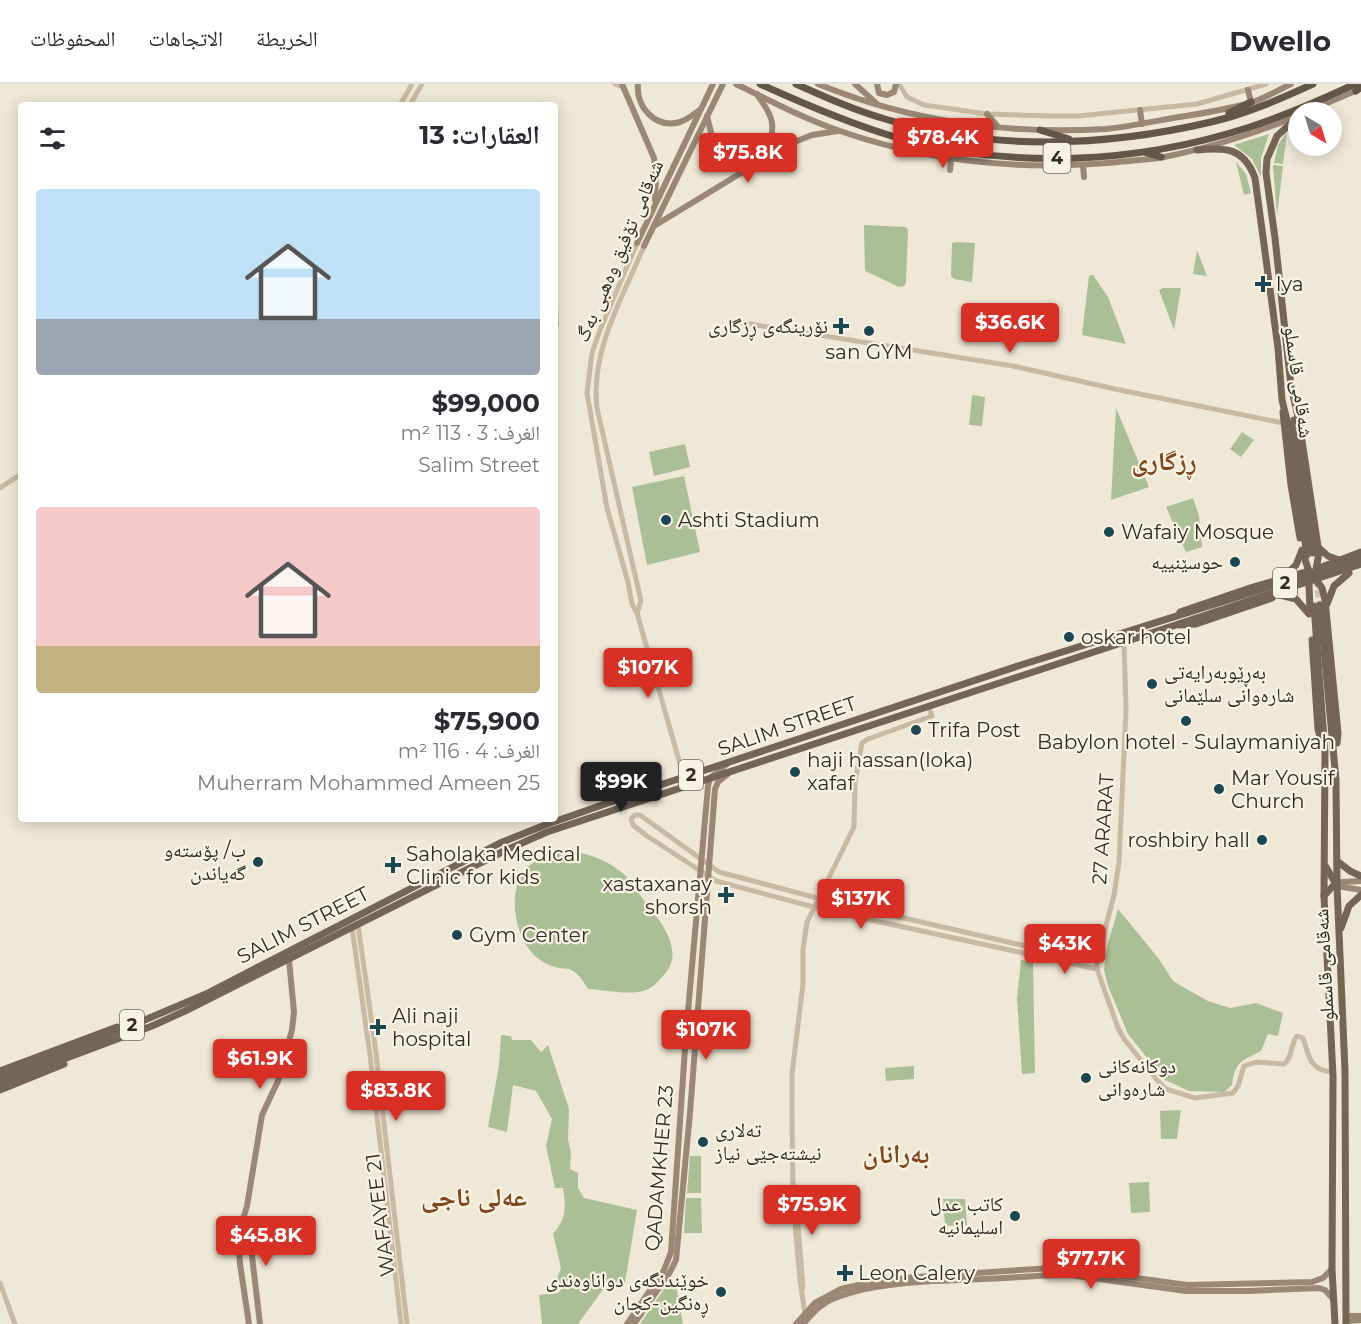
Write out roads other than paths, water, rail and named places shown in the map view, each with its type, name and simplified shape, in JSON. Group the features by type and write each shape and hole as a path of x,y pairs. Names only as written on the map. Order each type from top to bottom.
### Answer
{"highway":[{"name":"4","path":"760,84 845,121 897,137 955,151 1054,158 1144,152 1202,140 1252,126 1358,88"},
{"name":"4","path":"796,84 842,105 914,127 999,140 1074,141 1144,135 1211,122 1260,107 1313,84"},
{"path":"1211,122 1251,102"},
{"path":"1040,130 1074,141"},
{"path":"1144,152 1161,157"}],"main road":[{"path":"638,84 642,107 653,118 660,121 680,122 701,110"},
{"name":"شەقامی تۆفیق وەهبی بەگ","path":"637,243 713,84"},
{"name":"شەقامی تۆفیق وەهبی بەگ","path":"644,246 723,84"},
{"path":"818,84 879,106 931,118 999,128 1040,130 1106,129 1142,124 1251,102 1291,84"},
{"path":"855,84 879,106"},
{"path":"877,84 879,93 887,95 894,92 897,84"},
{"path":"738,85 839,131 951,159 1013,165 1083,165 1161,157 1197,150 1288,120"},
{"path":"622,86 654,159 656,181 654,204"},
{"path":"1328,102 1358,88"},
{"path":"1248,90 1251,102"},
{"path":"707,116 714,142 724,153 736,158 753,156 766,146 772,130 769,114 757,94"},
{"path":"1140,110 1142,124"},
{"path":"987,114 999,128"},
{"name":"شەقامی قاسملو","path":"1288,125 1273,143 1266,166 1311,554"},
{"path":"654,226 788,145 813,135 839,131"},
{"name":"شەقامی قاسملو","path":"1197,150 1235,152 1252,170 1258,198 1265,265 1278,348 1282,400 1311,554"},
{"path":"950,170 951,159"},
{"path":"1083,165 1084,177"},
{"path":"1258,198 1268,197"},
{"path":"1282,400 1283,423 1311,554 1310,615 1318,729 1325,753"},
{"path":"1173,622 1189,608 1296,574 1312,572 1361,552"},
{"path":"1311,554 1312,572 1323,591 1320,605"},
{"path":"1277,580 1311,554 1339,560"},
{"name":"SALIM STREET","path":"0,1090 123,1041 547,832 1124,642 1173,622 1361,558"},
{"path":"1327,564 1325,573 1332,578"},
{"name":"SALIM STREET","path":"1210,609 1361,564"},
{"path":"1319,583 1361,568"},
{"path":"1320,605 1334,586 1349,573"},
{"path":"1296,574 1304,580 1301,587"},
{"path":"1173,622 1196,624 1301,587 1317,588 1323,591"},
{"path":"1280,595 1296,599 1310,615"},
{"name":"شەقامی قاسملو","path":"1320,605 1338,733 1335,752 1337,886 1345,1071 1346,1320"},
{"name":"شەقامی قاسملو","path":"1320,605 1325,753 1324,896 1332,1072 1332,1269 1335,1324"},
{"name":"SALIM STREET","path":"558,821 1047,656 1173,622"},
{"path":"710,778 730,763"},
{"name":"QADAMKHER 23","path":"634,1324 676,1260 716,785 730,773"},
{"name":"QADAMKHER 23","path":"627,1324 664,1270 671,1252 700,860 710,778"},
{"name":"SALIM STREET","path":"0,1077 206,994 500,843 554,822"},
{"path":"1325,856 1331,867 1337,864 1361,876"},
{"path":"1325,865 1337,886"},
{"path":"436,875 436,879 441,884"},
{"path":"424,881 428,885 427,891"},
{"path":"1324,896 1330,888 1342,882 1361,881"},
{"path":"1337,886 1361,890"},
{"path":"1339,942 1342,922 1348,908 1352,901 1361,895"},
{"path":"249,1324 238,1236 247,1206 262,1115 280,1074 292,1030 294,1012 290,960"},
{"name":"SALIM STREET","path":"0,1071 109,1029 146,1019"},
{"name":"SALIM STREET","path":"0,1083 152,1026"},
{"path":"242,1223 250,1239 260,1324"},
{"path":"1332,1235 1346,1234"},
{"path":"1332,1244 1346,1245"},
{"path":"796,1324 821,1298 849,1286 915,1277 1066,1268 1187,1284 1226,1285 1312,1282 1323,1278 1332,1269"},
{"path":"804,1324 826,1302 872,1288 1052,1275 1070,1275 1186,1291 1318,1288 1324,1290 1335,1301"},
{"path":"1346,1320 1361,1316"},
{"path":"1346,1320 1361,1320"}],"street":[{"path":"402,102 412,84"},
{"path":"412,102 422,84"},
{"path":"615,84 622,86"},
{"path":"897,84 907,97 919,104 987,114 1077,116 1197,104 1266,84"},
{"name":"شەقامی تۆفیق وەهبی بەگ","path":"637,243 608,308 592,353 587,393 608,508 632,604 637,614 684,778"},
{"name":"شەقامی تۆفیق وەهبی بەگ","path":"637,614 641,601 597,408 596,381 607,335 644,246"},
{"path":"731,321 1013,366 1283,423"},
{"path":"0,488 18,476"},
{"name":"27 ARARAT","path":"1124,642 1125,710 1119,862 1114,895 1097,960 1097,969 1118,1028 1156,1080 1167,1089 1195,1098 1215,1097 1235,1091 1242,1069 1250,1062 1284,1064 1290,1057 1297,1036 1301,1036 1313,1064 1322,1071 1332,1072"},
{"path":"805,1314 793,1200 792,1074 803,984 807,922 854,827 855,782 862,743 932,716 928,706"},
{"path":"1097,960 1041,950 817,898 718,872 640,815 632,817 631,822 634,826 716,881 813,907 1097,969"},
{"name":"WAFAYEE 21","path":"355,926 401,1324"},
{"name":"WAFAYEE 21","path":"355,926 375,1045 407,1324"},
{"path":"0,1283 15,1324"}],"tunnel":[{"path":"1317,580 1320,605"}],"place":[{"name":"lya","path":"1263,284"},
{"name":"نۆرینگەی ڕزگاری","path":"841,326"},
{"name":"san GYM","path":"869,331"},
{"name":"Ashti Stadium","path":"666,520"},
{"name":"Wafaiy Mosque","path":"1109,532"},
{"name":"حوسێنییە","path":"1235,562"},
{"name":"oskar hotel","path":"1069,637"},
{"name":"بەڕێوبەرایەتی شارەوانی سلێمانی","path":"1152,684"},
{"name":"Babylon hotel - Sulaymaniyah","path":"1186,721"},
{"name":"Trifa Post","path":"916,730"},
{"name":"haji hassan(loka) xafaf","path":"795,772"},
{"name":"Mar Yousif Church","path":"1219,789"},
{"name":"roshbiry hall","path":"1262,840"},
{"name":"ب/ پۆستەو گەیاندن","path":"258,862"},
{"name":"Saholaka Medical Clinic for kids","path":"393,865"},
{"name":"xastaxanay shorsh","path":"726,895"},
{"name":"Gym Center","path":"457,935"},
{"name":"Ali naji hospital","path":"378,1027"},
{"name":"دوکانەکانی شارەوانی","path":"1086,1078"},
{"name":"تەلاری نیشتەجێی نیاز","path":"703,1142"},
{"name":"كاتب عدل اسليمانيه","path":"1015,1216"},
{"name":"Leon Calery","path":"845,1273"},
{"name":"خوێندنگەی دواناوەندی ڕەنگین-کچان","path":"721,1292"}],"district":[{"name":"ڕزگاری","path":"1164,461"},
{"name":"بەرانان","path":"896,1154"},
{"name":"عەلی ناجی","path":"474,1197"}]}
